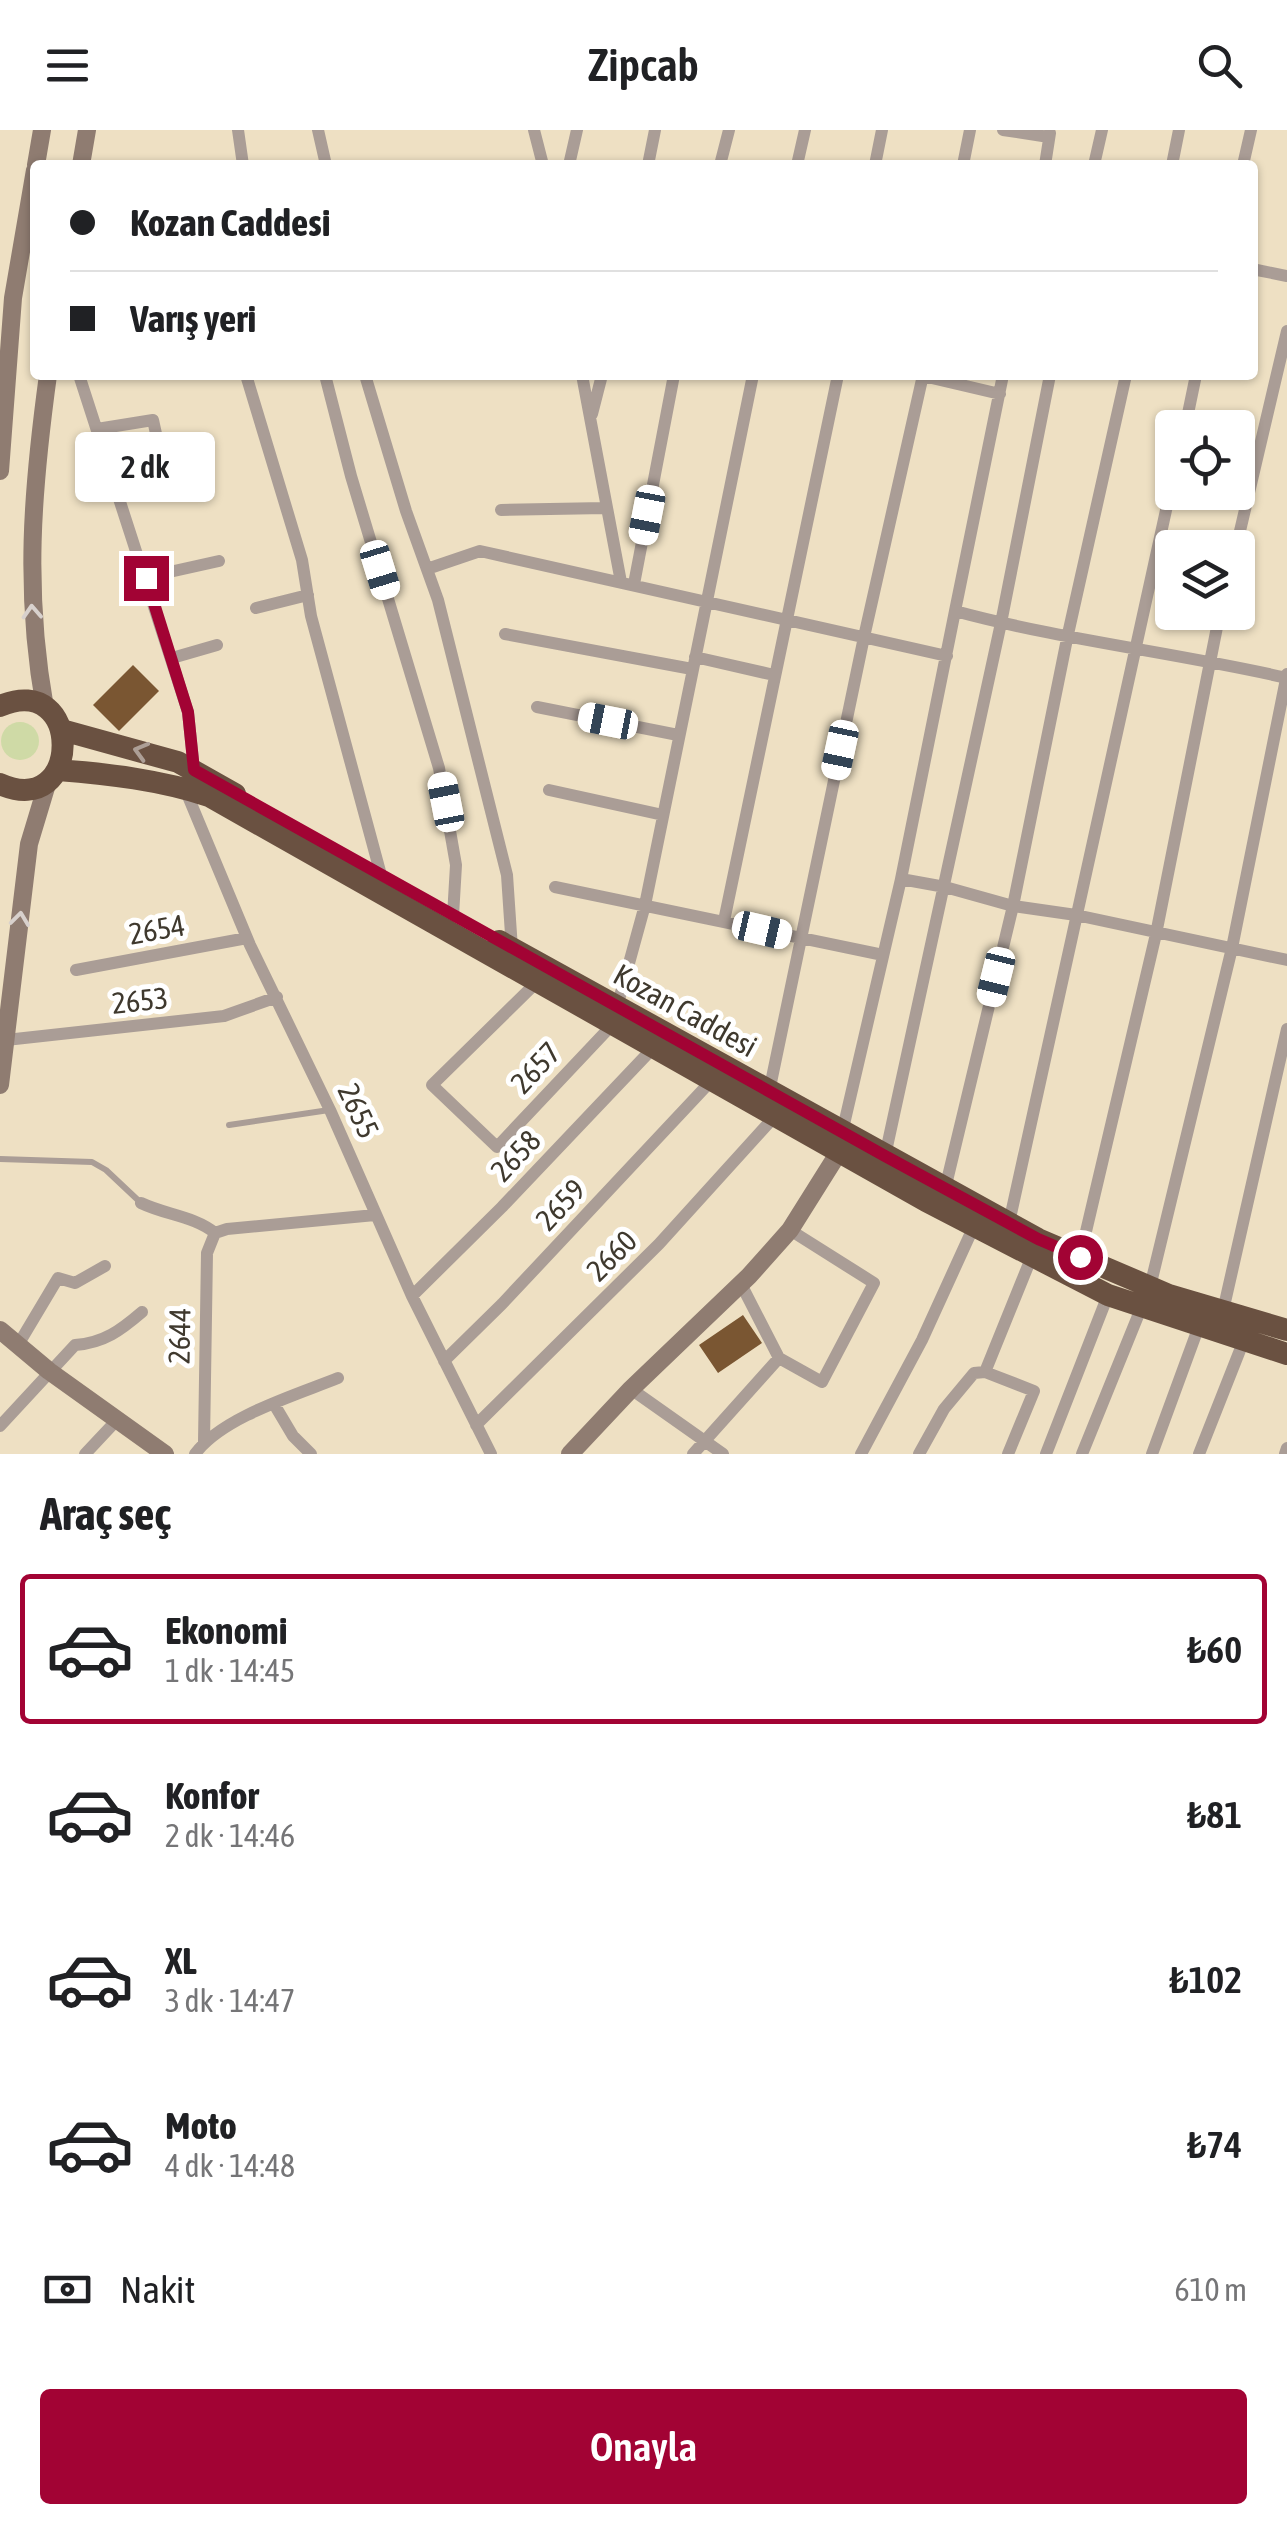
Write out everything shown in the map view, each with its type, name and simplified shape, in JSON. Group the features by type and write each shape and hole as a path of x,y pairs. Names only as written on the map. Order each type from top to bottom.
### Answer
{"highway":[{"path":"0,706 18,701 45,708 62,730 64,758 53,775"},
{"name":"Kozan Caddesi","path":"62,730 178,762 189,779 209,796 538,981 769,1092 840,1142 974,1226 1108,1295 1146,1296 1223,1311 1287,1330"},
{"name":"Kozan Caddesi","path":"0,784 19,790 35,788 53,775 104,773 189,779 380,875 512,948 615,1015 654,1046 775,1116 885,1156 1080,1257 1199,1326 1287,1354"}],"main road":[{"path":"37,160 42,130"},
{"path":"82,160 88,130"},
{"path":"0,471 14,298 30,203"},
{"path":"45,708 33,644 30,571 38,444 47,380"},
{"path":"0,1086 30,844 53,775"},
{"path":"570,1454 790,1230 840,1142"},
{"path":"0,1330 49,1371 165,1454"}],"street":[{"path":"238,130 242,160"},
{"path":"318,130 325,160"},
{"path":"534,130 542,160"},
{"path":"570,160 577,130"},
{"path":"649,160 655,130"},
{"path":"721,160 728,130"},
{"path":"798,160 805,130"},
{"path":"876,160 882,130"},
{"path":"965,160 970,130"},
{"path":"1003,130 1050,134 1045,160"},
{"path":"1095,160 1102,130"},
{"path":"1173,160 1179,130"},
{"path":"1244,160 1251,130"},
{"path":"1258,270 1287,276"},
{"path":"1240,530 1287,331"},
{"name":"2655","path":"81,380 172,658 192,733 189,779 248,938 412,1296 491,1454"},
{"path":"248,380 302,560 311,616 380,875"},
{"path":"325,380 439,768 456,866 453,916"},
{"path":"367,380 406,512 443,618 506,874 512,948"},
{"path":"583,380 605,508 628,583"},
{"path":"590,422 601,380"},
{"path":"628,583 673,380"},
{"path":"615,1015 645,905 752,380"},
{"path":"724,921 837,380"},
{"path":"769,1092 921,380"},
{"path":"943,380 1000,394"},
{"path":"840,1142 901,879 1003,380"},
{"path":"885,1156 945,887 1049,380"},
{"path":"944,1188 1013,906 1125,380"},
{"path":"1189,410 1195,380"},
{"path":"97,429 153,420 166,480"},
{"path":"501,510 605,508"},
{"path":"1009,1223 1166,510"},
{"path":"427,569 480,551 947,656"},
{"path":"146,578 219,560"},
{"path":"256,608 308,595"},
{"path":"955,610 1000,623 1287,676 1232,948 1146,1296 1082,1454"},
{"path":"1080,1257 1156,934 1216,630"},
{"path":"505,634 774,675"},
{"path":"172,658 217,645"},
{"path":"537,708 678,735"},
{"path":"550,790 663,815"},
{"path":"901,879 1013,906 1076,915 1287,960"},
{"path":"555,887 884,955"},
{"name":"2654","path":"76,970 248,938"},
{"name":"2657","path":"538,981 432,1084 496,1147 615,1015"},
{"name":"2653","path":"6,1040 224,1016 276,998"},
{"path":"1223,1311 1287,1029"},
{"name":"2658","path":"412,1296 654,1046"},
{"name":"2659","path":"444,1361 713,1080"},
{"name":"2660","path":"476,1425 659,1244 775,1116"},
{"path":"141,1203 203,1223 214,1233 376,1215"},
{"path":"861,1454 922,1340 974,1226"},
{"path":"741,1284 779,1358 822,1382 874,1283 790,1230"},
{"name":"2644","path":"204,1442 206,1253 214,1233"},
{"path":"985,1372 1032,1256"},
{"path":"18,1345 58,1278 75,1283 105,1266"},
{"path":"1046,1454 1108,1295"},
{"path":"0,1426 75,1344 96,1343 118,1332 142,1312"},
{"path":"1152,1454 1199,1326"},
{"path":"1199,1454 1244,1340"},
{"path":"693,1454 779,1358"},
{"path":"919,1454 944,1409 974,1373 985,1372 1034,1390 1008,1454"},
{"path":"195,1454 204,1442 274,1404 338,1378"},
{"path":"631,1388 723,1454"},
{"path":"274,1404 293,1436 310,1454"},
{"path":"86,1454 116,1421"}],"lane":[{"path":"229,1124 330,1110"},
{"path":"0,1159 92,1162 141,1203"}],"green space":[{"path":"20,722 33,728 39,741 33,754 20,760 7,754 1,741 7,728"}],"building":[{"path":"133,665 159,691 119,731 93,705"},
{"path":"743,1315 762,1343 718,1373 699,1345"}],"route":[{"path":"146,578 188,712 194,770 885,1156 1038,1239 1080,1257"}]}
